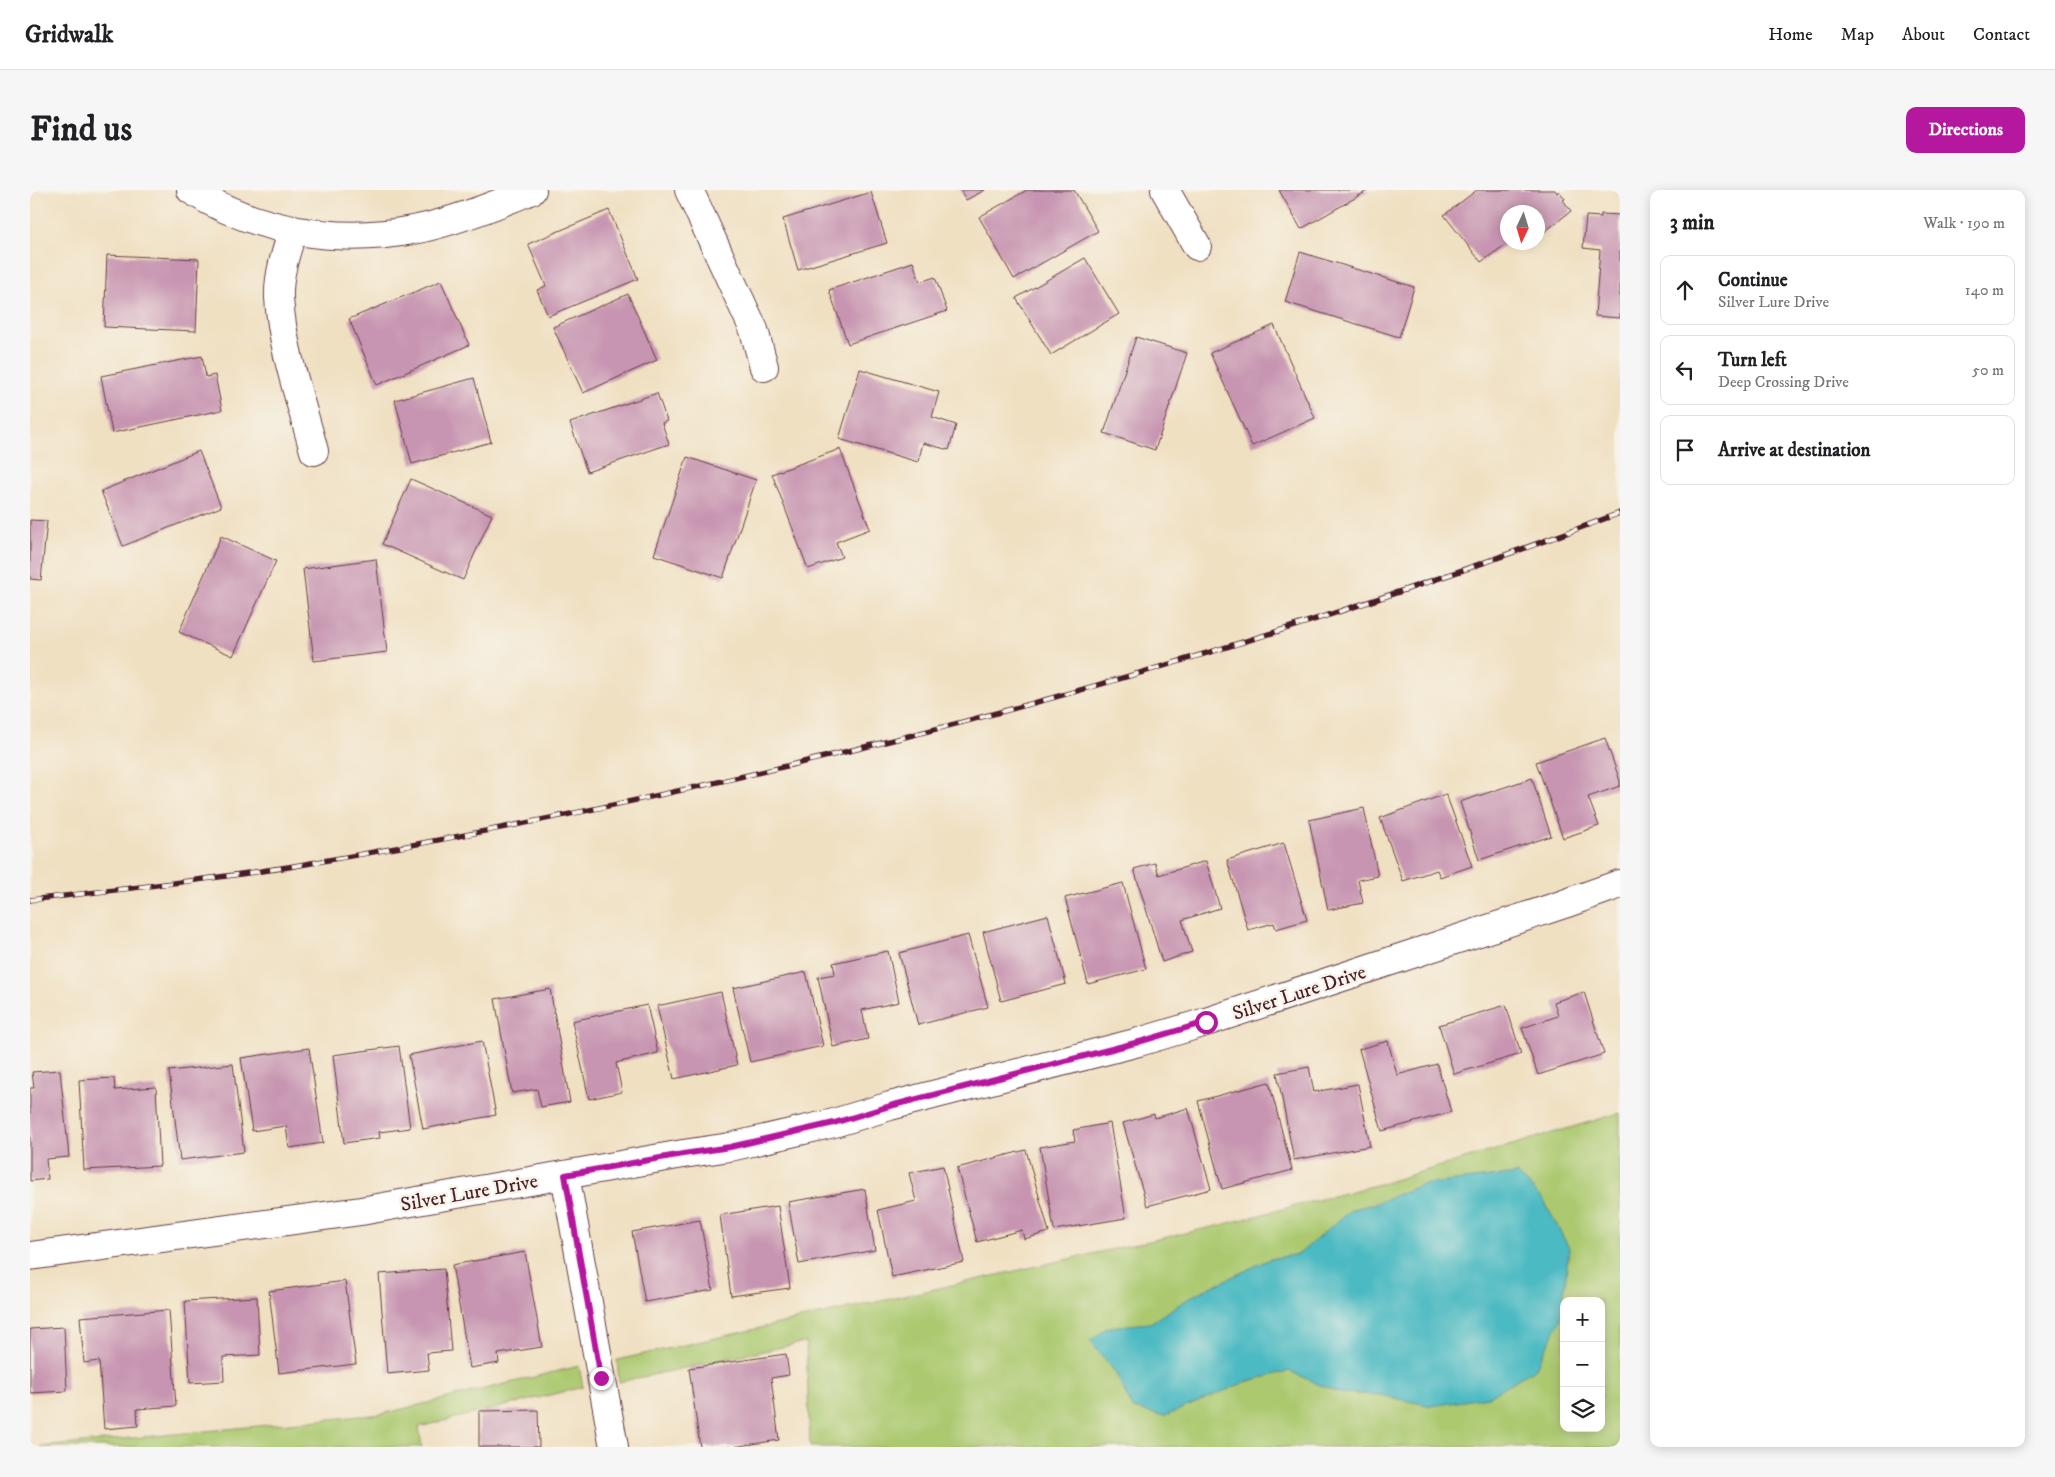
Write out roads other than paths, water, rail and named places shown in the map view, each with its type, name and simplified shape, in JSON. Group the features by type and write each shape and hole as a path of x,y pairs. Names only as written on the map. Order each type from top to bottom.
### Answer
{"street":[{"path":"191,190 205,199 245,218 293,230 328,236 414,230 462,216 532,190"},
{"path":"689,190 754,330 764,367"},
{"path":"1165,190 1197,246"},
{"path":"293,230 283,262 279,296 284,334 314,451"},
{"name":"Silver Lure Drive","path":"30,1256 360,1211 740,1145 834,1123 890,1106 1139,1042 1216,1019 1620,884"},
{"path":"565,1175 614,1447"}],"water":[{"path":"1517,1174 1543,1199 1569,1248 1563,1297 1560,1297 1560,1321 1536,1368 1488,1397 1432,1406 1380,1395 1338,1393 1289,1371 1245,1382 1165,1416 1133,1409 1115,1372 1090,1341 1108,1327 1150,1323 1194,1295 1270,1259 1299,1254 1352,1209 1374,1204 1421,1185"}],"railway":[{"path":"30,900 199,880 300,865 636,800 803,762 969,720 1134,675 1297,625 1459,571 1620,513"}]}
